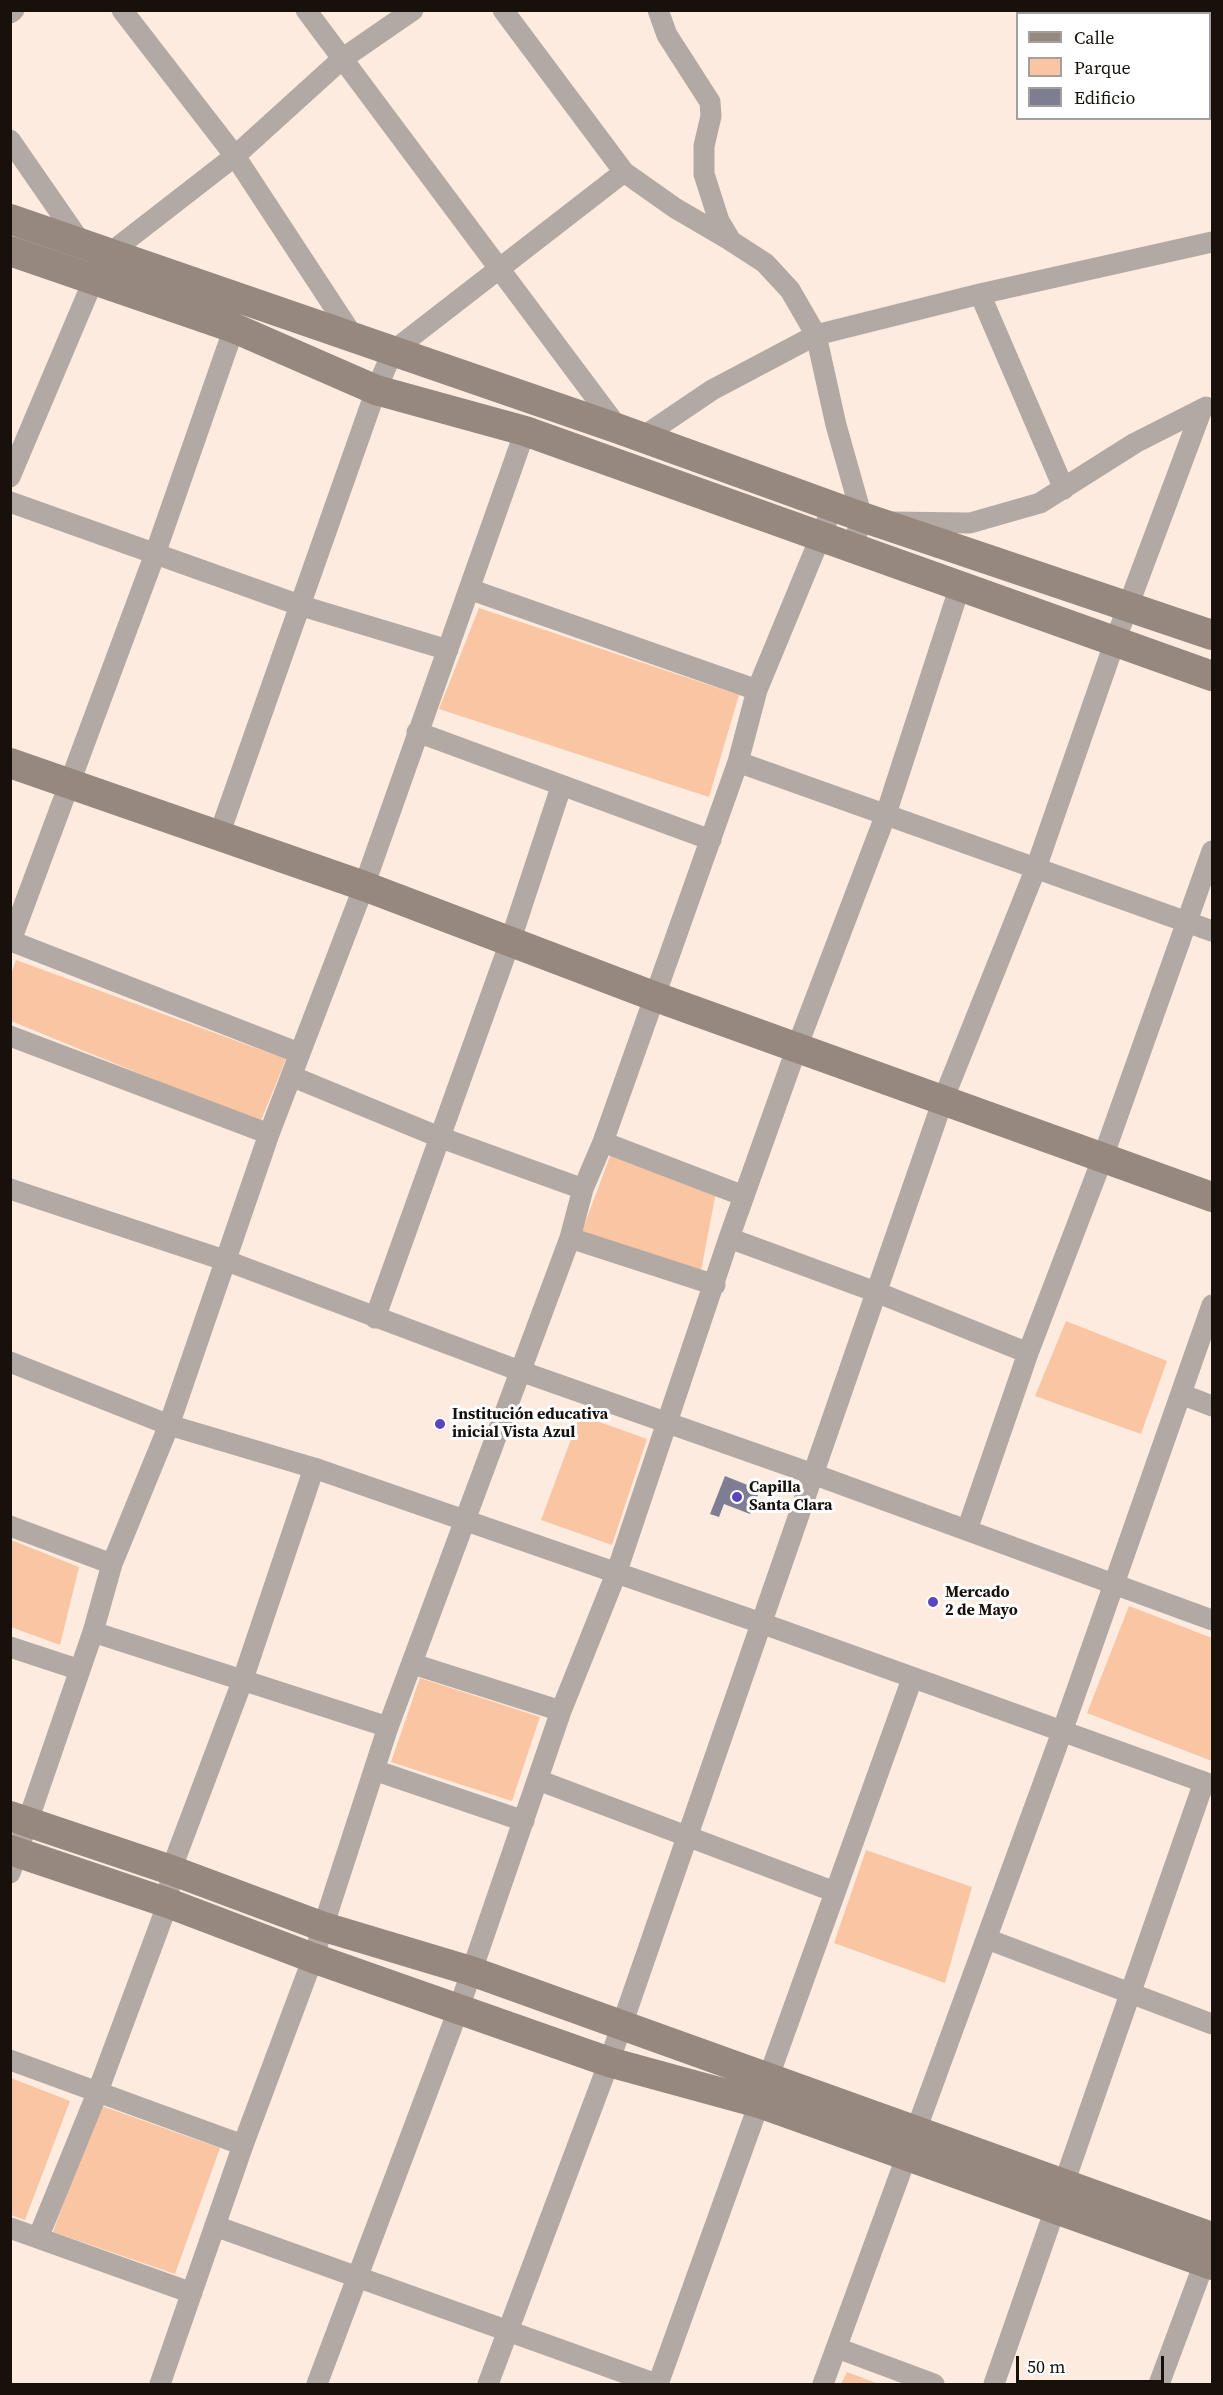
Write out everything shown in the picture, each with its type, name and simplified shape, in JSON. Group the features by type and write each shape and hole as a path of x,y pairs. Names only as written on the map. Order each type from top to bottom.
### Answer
{"street":[{"path":"10,13 14,10"},
{"path":"122,10 235,156 355,339"},
{"path":"306,10 500,269 630,433"},
{"path":"83,277 110,253 235,156 342,59 413,10"},
{"path":"503,10 624,172 675,208 765,263 790,290 816,335 836,425 872,520"},
{"path":"658,10 667,35 710,102 711,116 704,146 704,174 719,221 731,241"},
{"path":"10,140 82,244 83,277 10,477"},
{"path":"219,835 302,606 376,390 393,351 624,172"},
{"path":"10,219 834,504 872,520 1212,635"},
{"path":"630,433 816,335 980,294 1212,242"},
{"path":"10,251 234,328 376,390 525,431 818,538 1212,676"},
{"path":"980,294 1064,489"},
{"path":"234,328 155,554 11,942 299,1053"},
{"path":"872,520 970,523 1040,503 1135,443 1207,407"},
{"path":"488,2385 609,2061 943,1100 1036,868 1115,641 1207,407"},
{"path":"525,431 364,886 268,1134 227,1261 169,1425 112,1564 80,1670 19,1819 13,1859 168,1903 313,1958 609,2061 764,2091"},
{"path":"10,502 302,606 448,650"},
{"path":"160,2385 243,2145 313,1958 321,1926 388,1727 570,1238 583,1189 603,1142 656,997 738,762 757,690 834,504"},
{"path":"852,549 872,520"},
{"path":"317,2385 459,2008 561,1711 616,1574 669,1423 729,1238 797,1047 886,814 960,586"},
{"path":"469,589 757,690"},
{"path":"417,732 561,787 711,840"},
{"path":"738,762 1212,931"},
{"path":"10,763 364,886 656,997 1212,1197"},
{"path":"375,1317 510,942 561,787"},
{"path":"967,1530 1028,1353 1103,1157 1212,851"},
{"path":"10,1036 268,1134"},
{"path":"291,1076 439,1137 583,1189"},
{"path":"603,1142 744,1196"},
{"path":"10,1189 227,1261 520,1371 813,1474 1212,1620"},
{"path":"570,1238 715,1285"},
{"path":"729,1238 876,1292 1028,1353"},
{"path":"823,2385 1062,1732 1212,1305"},
{"path":"10,1362 169,1425 314,1468 761,1623 1208,1784 1131,1993 994,2385"},
{"path":"1181,1394 1212,1406"},
{"path":"38,2238 98,2091 168,1903 171,1870 242,1682 314,1468"},
{"path":"10,1526 112,1564"},
{"path":"93,1632 242,1682 388,1727"},
{"path":"10,1647 80,1670"},
{"path":"413,1664 561,1711"},
{"path":"215,2226 657,2385 912,1679"},
{"path":"374,1770 524,1821"},
{"path":"538,1780 836,1892"},
{"path":"19,1819 171,1870 321,1926 471,1971 621,2025 764,2091 1210,2251 1159,2385"},
{"path":"987,1939 1212,2024"},
{"path":"10,2060 243,2145"},
{"path":"10,2228 192,2293"},
{"path":"837,2349 934,2385"}],"green space":[{"path":"479,608 739,695 709,797 439,709"},
{"path":"16,960 286,1059 260,1123 11,1021 11,974"},
{"path":"612,1151 717,1187 701,1271 579,1239"},
{"path":"1066,1321 1167,1361 1141,1434 1035,1396"},
{"path":"580,1415 647,1439 612,1545 541,1520"},
{"path":"11,1540 79,1567 60,1645 11,1627"},
{"path":"1129,1606 1212,1638 1212,1761 1087,1713"},
{"path":"420,1678 540,1717 512,1801 391,1762"},
{"path":"866,1850 972,1887 945,1983 834,1943"},
{"path":"11,2078 70,2101 25,2220 11,2215"},
{"path":"99,2105 220,2148 175,2274 53,2232"},
{"path":"847,2372 879,2384 841,2384"}],"building":[{"name":"Capilla Santa Clara","path":"725,1476 760,1490 750,1514 724,1504 719,1517 710,1514"}],"place":[{"name":"Institución educativa inicial Vista Azul","path":"440,1424"},
{"name":"Capilla Santa Clara","path":"737,1497"},
{"name":"Mercado 2 de Mayo","path":"933,1602"}]}
